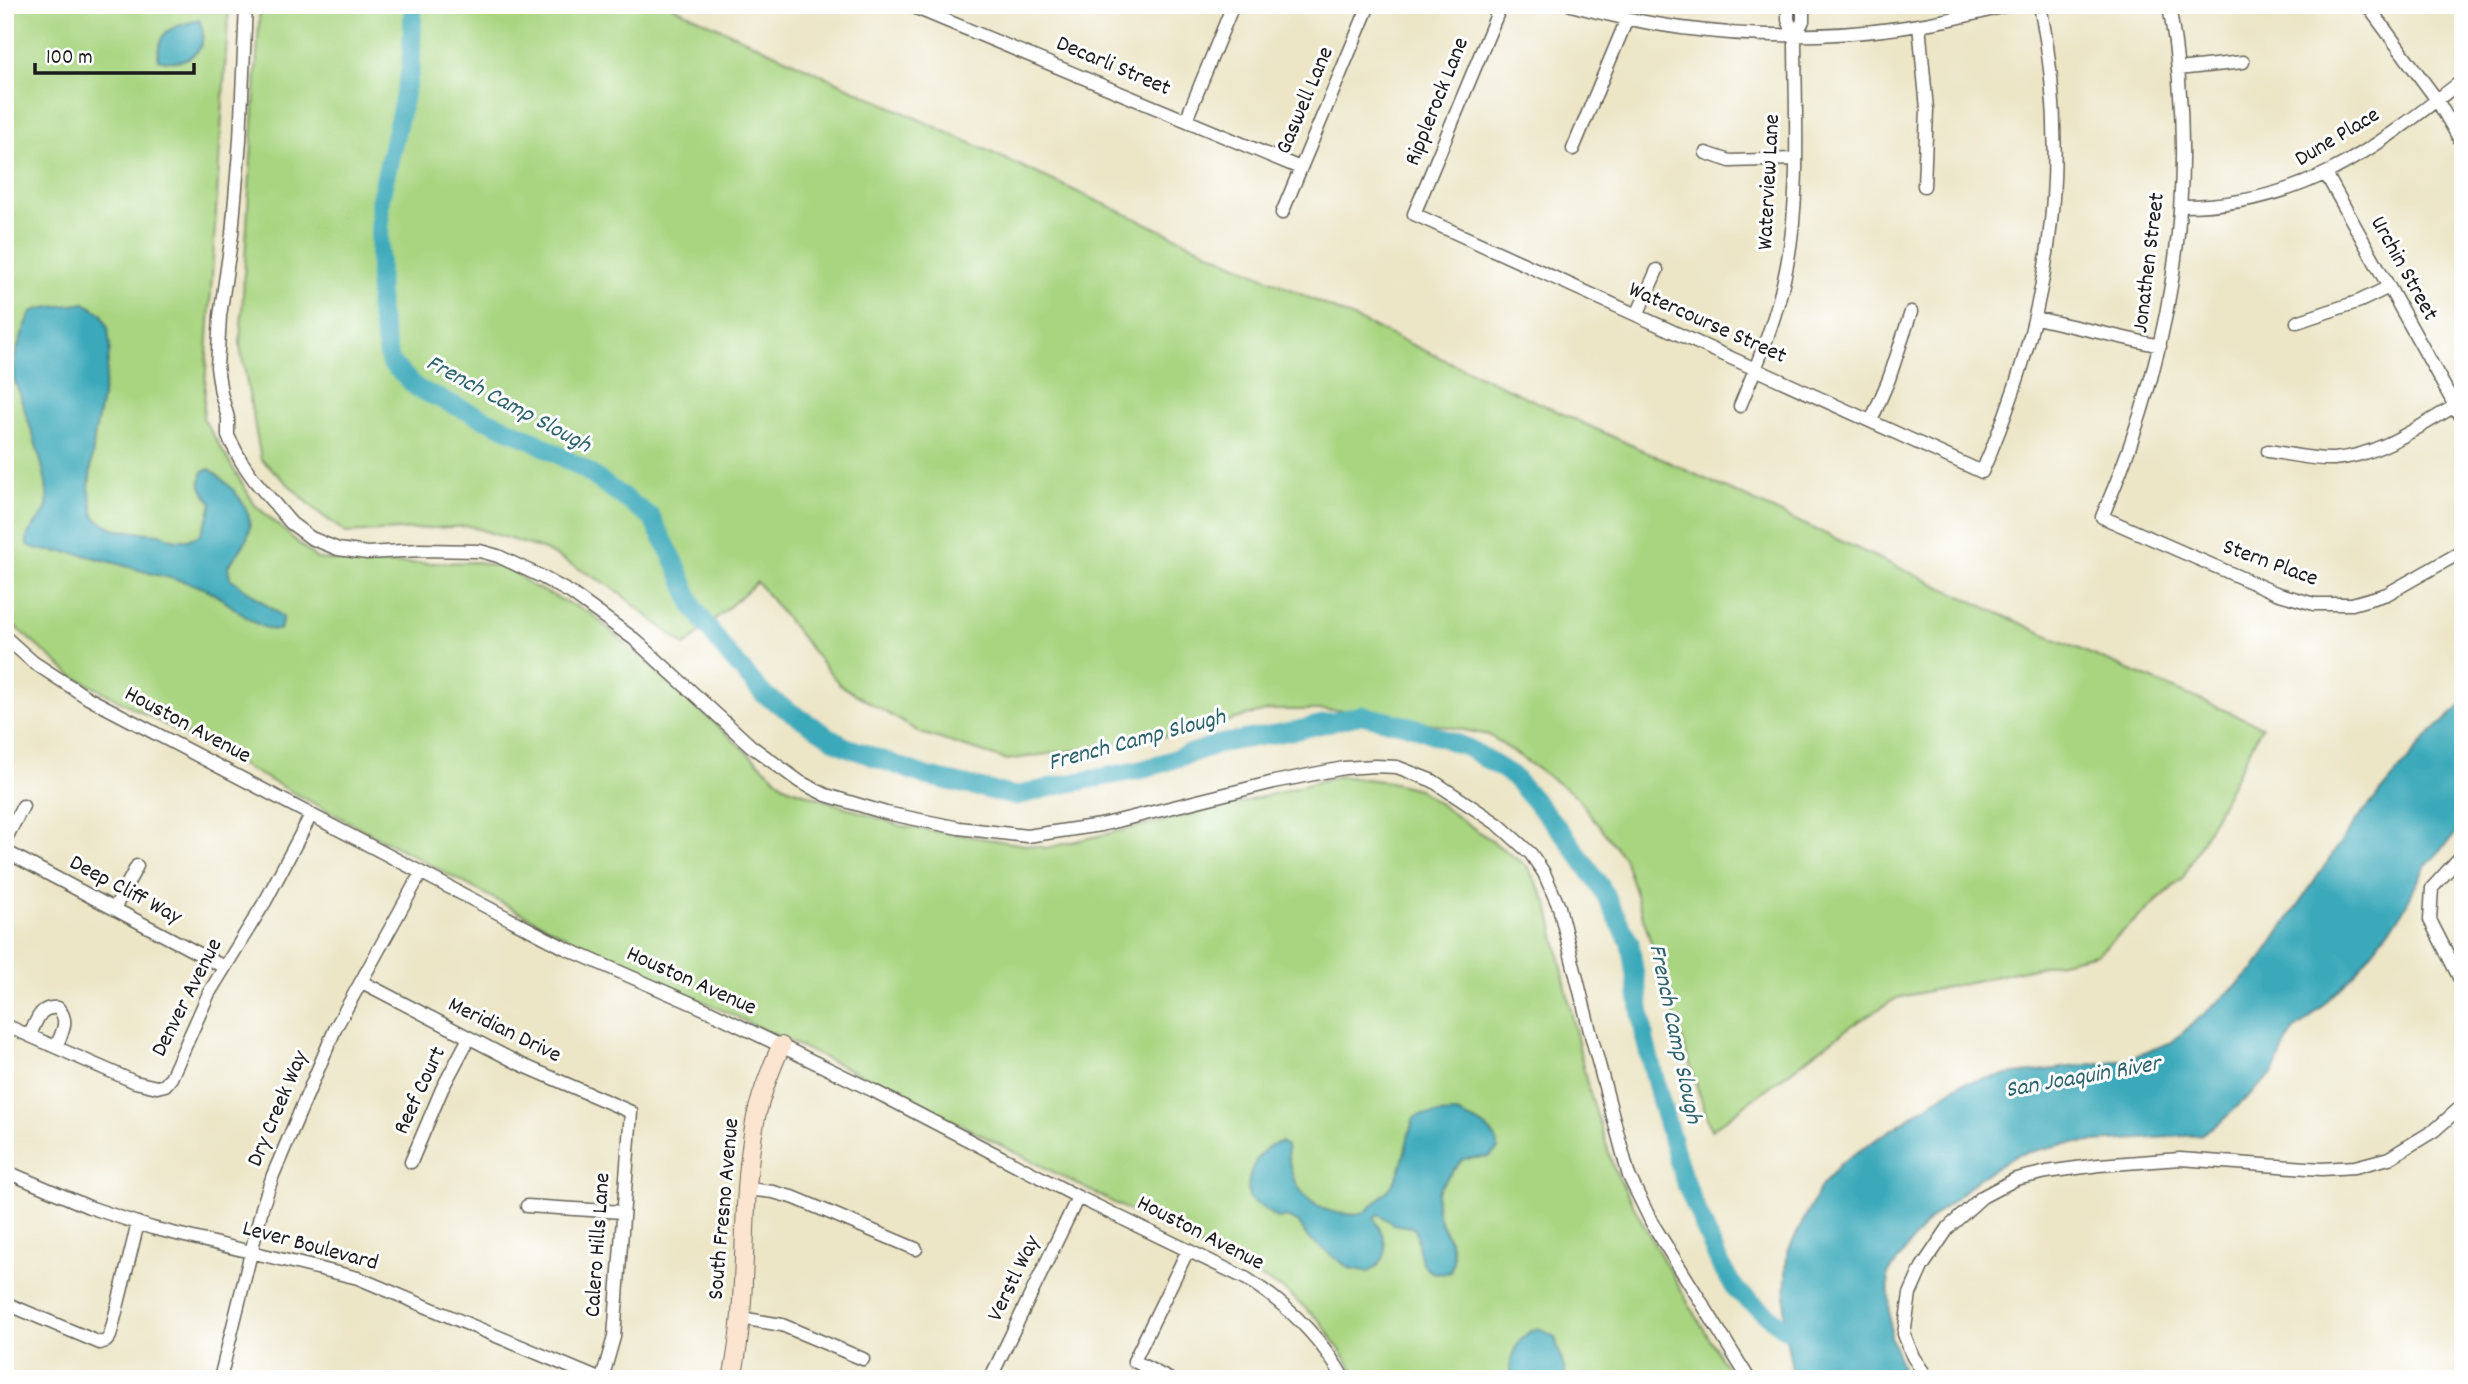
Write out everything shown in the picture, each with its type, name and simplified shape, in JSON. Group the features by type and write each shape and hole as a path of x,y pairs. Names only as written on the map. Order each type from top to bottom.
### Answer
{"street":[{"path":"246,5 235,203 219,316 217,367 228,418 228,436 266,496 291,523 311,538 338,550 367,554 420,550 480,551 498,556 540,576 571,593 634,639 751,746 800,782 826,795 886,813 969,830 1027,836 1101,825 1274,782 1344,768 1397,767 1433,781 1499,825 1531,854 1544,873 1559,907 1629,1176 1652,1223 1749,1379"},
{"name":"Decarli Street","path":"909,5 1300,168"},
{"path":"1186,120 1233,5"},
{"name":"Gaswell Lane","path":"1282,213 1369,5"},
{"name":"Ripplerock Lane","path":"1415,214 1501,5"},
{"path":"1571,5 1627,19 1716,33 1795,36 1848,34 1919,25 2008,5"},
{"name":"Waterview Lane","path":"1740,406 1769,335 1787,264 1792,229 1795,36 1788,20 1788,5"},
{"name":"Waterview Lane","path":"1795,36 1803,21 1803,5"},
{"path":"2040,5 2052,89 2055,166 2050,242 2036,318 2160,346"},
{"name":"Jonathen Street","path":"2102,516 2137,430 2160,346 2175,261 2181,206 2182,115 2169,5"},
{"path":"2367,5 2437,100 2463,145"},
{"path":"1573,149 1627,19"},
{"path":"1919,25 1927,109 1924,186"},
{"path":"2178,69 2243,62"},
{"name":"Dune Place","path":"2181,206 2236,203 2263,198 2290,190 2326,174 2463,80"},
{"path":"1706,153 1730,161 1794,159"},
{"name":"Urchin Street","path":"2326,174 2463,420"},
{"name":"Watercourse Street","path":"1415,214 1982,472 2015,393 2036,318"},
{"path":"1637,315 1657,270"},
{"path":"2297,322 2350,305 2389,287"},
{"path":"1871,421 1889,379 1911,312"},
{"path":"2268,451 2318,458 2352,457 2386,444 2455,406"},
{"name":"Stern Place","path":"2102,516 2276,593 2314,604 2352,604 2387,594 2463,551"},
{"name":"Houston Avenue","path":"5,637 58,680 88,698 575,953 709,1011 1247,1279 1289,1308 1325,1347 1345,1379"},
{"path":"5,657 16,648"},
{"path":"5,840 23,806"},
{"name":"Denver Avenue","path":"5,1025 135,1082 161,1087 174,1073 205,1002 266,900 311,815"},
{"name":"Deep Cliff Way","path":"5,851 225,967"},
{"path":"2463,854 2432,888 2430,920 2463,985"},
{"path":"114,909 136,866"},
{"name":"Dry Creek Way","path":"220,1379 262,1208 273,1175 336,1027 421,873"},
{"name":"Meridian Drive","path":"362,982 520,1064 631,1112"},
{"path":"30,1035 40,1012 50,1007 58,1008 64,1014 65,1025 56,1047"},
{"name":"Reef Court","path":"411,1161 442,1089 469,1038"},
{"name":"South Fresno Avenue","path":"732,1379 741,1318 748,1189 756,1121 763,1093 781,1046"},
{"path":"1927,1379 1913,1357 1904,1334 1910,1294 1922,1267 1949,1227 1982,1197 2016,1179 2099,1165 2180,1159 2322,1169 2354,1167 2389,1158 2435,1130 2463,1105"},
{"name":"Calero Hills Lane","path":"601,1379 614,1337 631,1112"},
{"name":"Lever Boulevard","path":"5,1171 89,1207 138,1223 358,1278 601,1379"},
{"path":"748,1189 795,1198 916,1249"},
{"name":"Verstl Way","path":"990,1379 1078,1197"},
{"path":"527,1206 623,1212"},
{"path":"5,1303 100,1343 106,1341 110,1336 138,1223"},
{"path":"1169,1379 1134,1361 1188,1250"},
{"path":"741,1318 782,1325 863,1359"}],"green space":[{"path":"5,5 229,5 203,418 255,505 317,559 390,564 478,562 512,570 530,585 592,614 786,787 901,826 1046,848 1236,804 1339,776 1390,782 1418,789 1527,866 1548,904 1586,1080 1614,1169 1733,1379 1360,1379 1320,1321 1283,1289 887,1087 578,943 71,675 5,618"},
{"path":"260,5 669,5 2055,639 2262,726 2183,878 2097,954 1897,998 1851,1026 1711,1130 1624,858 1575,795 1489,735 1363,710 1270,710 1173,735 1007,760 921,733 840,685 757,582 685,646 612,587 545,550 469,526 346,533 318,512 261,459 240,346"}],"water":[{"path":"199,20 202,40 200,48 194,54 178,61 158,59 161,41 169,30"},
{"path":"85,303 102,314 108,328 110,347 94,438 89,488 94,516 117,530 188,540 200,535 209,515 212,503 204,492 201,481 203,471 210,469 238,496 250,523 246,541 228,566 230,578 283,617 280,630 260,626 221,598 195,585 80,554 45,550 27,544 29,533 47,506 46,481 13,367 31,312"},
{"name":"San Joaquin River","path":"2463,704 2463,826 2425,867 2401,915 2356,972 2309,1019 2295,1029 2273,1073 2222,1121 2200,1135 2064,1144 2017,1155 1979,1178 1925,1224 1888,1274 1891,1337 1906,1379 1794,1379 1784,1328 1787,1253 1820,1188 1841,1163 1960,1084 1999,1076 2125,1060 2172,1042 2254,970 2354,823 2432,732"},
{"path":"1457,1113 1489,1130 1497,1141 1498,1149 1489,1157 1463,1159 1438,1190 1438,1215 1452,1251 1450,1272 1440,1274 1427,1269 1420,1256 1416,1231 1412,1227 1393,1224 1378,1214 1374,1218 1384,1240 1385,1254 1382,1260 1369,1272 1349,1268 1308,1238 1298,1222 1286,1217 1275,1217 1249,1198 1249,1181 1255,1163 1266,1149 1281,1142 1287,1146 1291,1170 1300,1190 1307,1198 1326,1210 1362,1214 1394,1182 1402,1164 1414,1118 1420,1115"},
{"path":"1538,1328 1555,1337 1567,1379 1512,1379 1511,1364 1515,1349 1525,1336"}],"waterway":[{"name":"French Camp Slough","path":"413,5 411,67 380,201 379,310 390,362 418,389 532,440 585,470 651,517 676,564 694,608 727,653 764,695 844,746 926,776 1016,796 1145,769 1218,744 1298,730 1361,715 1414,727 1468,748 1512,775 1566,837 1601,887 1630,943 1645,1040 1662,1106 1683,1177 1721,1267 1737,1291 1784,1328 1807,1337"}]}
